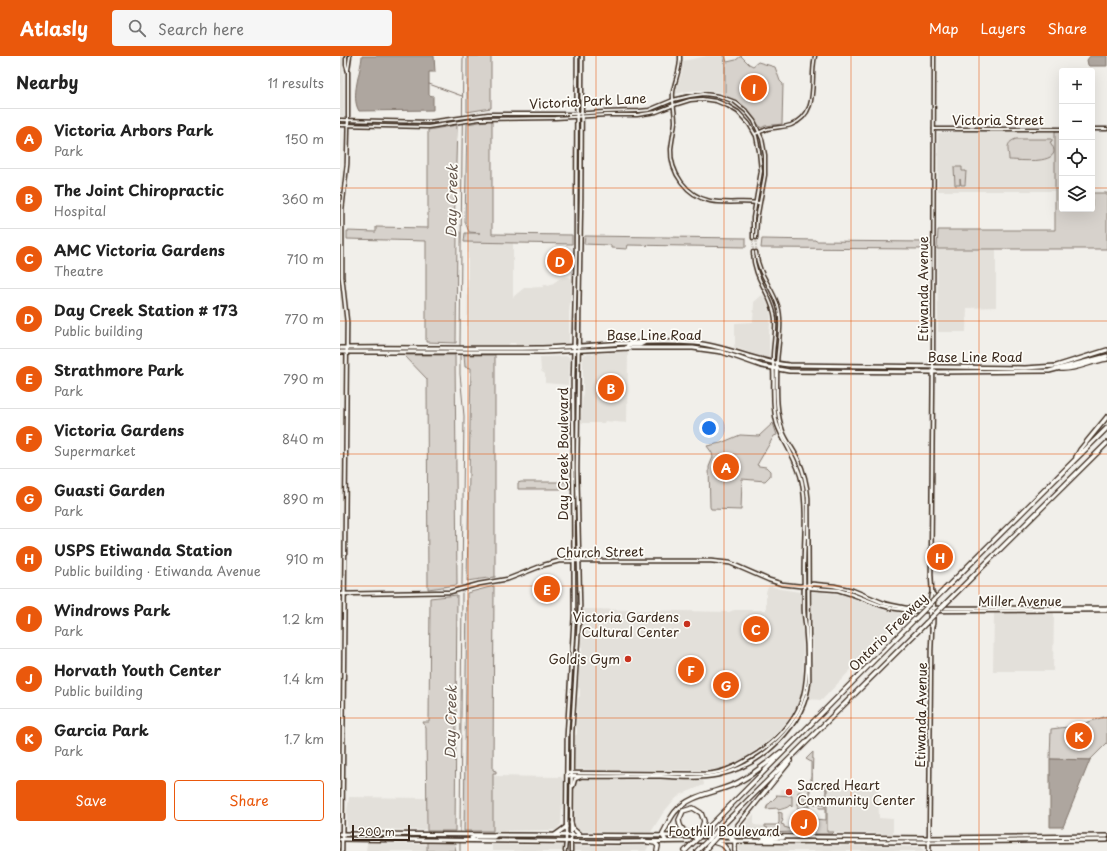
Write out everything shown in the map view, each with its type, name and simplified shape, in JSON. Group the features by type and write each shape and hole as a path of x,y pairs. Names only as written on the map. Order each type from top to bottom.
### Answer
{"highway":[{"path":"1061,369 1068,370 1107,358"},
{"path":"1074,462 1080,450 1107,417"},
{"name":"Ontario Freeway","path":"685,851 703,831 792,744 1107,428"},
{"name":"Ontario Freeway","path":"697,851 1102,448 1107,445"},
{"path":"666,841 663,833 673,815 683,804 739,782 751,775 792,744"},
{"path":"746,836 738,831 738,825 786,767 795,753"},
{"path":"703,831 704,821 701,813 693,808 683,811 679,820 681,828 687,833 704,836"},
{"path":"705,851 721,832 732,815"},
{"path":"730,837 735,841 735,851"},
{"path":"643,841 656,844 658,846 657,851"},
{"path":"709,841 723,845 728,851"}],"main road":[{"name":"Day Creek Boulevard","path":"566,841 569,705 574,615 575,561 573,346 577,56"},
{"name":"Day Creek Boulevard","path":"571,841 572,732 580,612 577,469 582,56"},
{"path":"342,851 347,311 342,276 342,209 347,164 348,120"},
{"path":"626,348 628,345 640,345 646,343"},
{"name":"Base Line Road","path":"340,348 496,348 646,343 704,344 728,349 775,364 803,366 933,367 1049,367 1107,350"},
{"name":"Base Line Road","path":"340,352 512,353 626,348 693,348 728,354 755,364 775,369 798,371 1038,372 1061,369"},
{"path":"572,775 700,777 724,774 737,769 772,746 787,732 800,714 808,694 810,639 806,586 804,494 802,480 796,462 782,436 777,421 774,400 775,364"},
{"name":"Etiwanda Avenue","path":"929,851 932,627 934,624 931,595 933,367"},
{"name":"Church Street","path":"340,593 437,594 515,577 552,562 722,562 735,564 775,583 844,592 891,608 913,611 932,610"},
{"path":"567,775 706,774 725,770 746,761 763,750 778,737 794,718 803,696 806,683 806,634 804,610 806,586"},
{"name":"Miller Avenue","path":"932,610 1107,609"},
{"path":"569,705 575,693 572,690 570,682"},
{"path":"800,714 805,698 803,696"},
{"path":"572,789 575,779 580,776"},
{"path":"571,823 573,829 580,835"},
{"path":"555,835 566,827"},
{"name":"Foothill Boulevard","path":"341,834 929,838 1107,836"},
{"path":"469,839 475,837 494,837 496,835"},
{"path":"761,841 764,839 789,836"},
{"name":"Foothill Boulevard","path":"341,839 929,842 1107,840"}],"street":[{"path":"346,56 348,72"},
{"path":"348,120 348,72 350,56"},
{"path":"680,56 680,65 673,89 675,122 671,151 672,161 679,178 688,189 709,201 759,203"},
{"path":"755,134 771,128 792,125 800,120 805,114 811,104 813,65 815,56"},
{"name":"Etiwanda Avenue","path":"933,367 934,56"},
{"name":"Victoria Park Lane","path":"581,115 643,111 673,100 701,94 715,95 727,99 741,107 754,121 764,144 765,162 763,187 759,203 756,238"},
{"name":"Victoria Park Lane","path":"340,120 428,122 500,114 646,114 690,100 702,99 723,104 733,109 749,124 755,134 759,151 761,171 753,218 753,238"},
{"name":"Victoria Park Lane","path":"340,124 417,127 440,126 467,120 488,118 555,118 576,115"},
{"name":"Victoria Street","path":"934,129 1059,129"},
{"path":"1095,129 1107,129"},
{"path":"753,252 753,261 757,275 774,314 775,364"},
{"path":"756,252 759,267 776,300 780,312 775,364"},
{"name":"Day Creek Boulevard","path":"565,851 566,841"},
{"name":"Day Creek Boulevard","path":"571,841 571,851"}],"shaded area":[{"path":"340,56 343,56 344,116 340,116"},
{"path":"362,56 434,56 435,72 429,72 429,95 433,96 433,110 359,111 356,91"},
{"path":"467,56 491,56 491,108 467,112"},
{"path":"707,56 723,56 725,63 725,93 702,90 675,94 682,72 683,61"},
{"path":"723,56 725,56 727,62 736,60 741,56 753,66 758,62 775,67 780,81 783,84 782,124 765,126 761,128 747,110 725,96 725,63"},
{"path":"1090,56 1107,56 1107,66 1089,66 1087,60"},
{"path":"492,120 492,234 572,235 572,244 464,242 465,233 480,233 469,232 465,222 467,124"},
{"path":"457,125 454,234 457,235 456,343 426,342 426,241 347,239 347,231 376,232 376,227 428,228 428,130"},
{"path":"969,131 1055,131 1055,191 938,191 938,133"},
{"path":"1055,131 1059,131 1059,212 1095,212 1095,193 1107,193 1107,249 937,249 938,230 1055,230"},
{"path":"1016,139 1052,139 1050,142 1054,150 1053,155 1040,160 1009,160 1009,145"},
{"path":"954,167 962,167 962,171 966,171 965,185 961,185 960,179 960,185 955,185"},
{"path":"585,236 746,238 746,247 628,245 627,249 611,248 611,245 584,244"},
{"path":"762,239 929,242 929,249 761,248"},
{"path":"468,242 513,243 513,297 524,288 543,287 544,284 549,286 565,277 570,277 572,279 569,314 569,342 567,344 516,345 515,343 510,343 508,345 467,345"},
{"path":"937,249 996,249 996,307 967,308 966,332 938,332"},
{"path":"762,295 764,296 768,305 771,317 769,332 769,358 767,359 734,347 735,323 753,322 754,302"},
{"path":"609,352 628,352 627,423 605,421 604,423 582,423 583,355"},
{"path":"404,355 455,355 457,585 428,589 427,379"},
{"path":"464,355 495,355 495,577 467,581 471,368 465,367"},
{"path":"568,356 570,359 568,385 545,383 545,374 541,371 540,357"},
{"path":"773,423 777,435 774,436 757,465 766,467 770,471 770,476 765,481 742,479 741,510 711,509 709,467 713,457 707,446 721,443 740,435 759,436"},
{"path":"571,482 571,489 518,489 518,483"},
{"path":"552,580 552,597 547,598 539,585"},
{"path":"494,586 493,770 496,771 496,773 493,773 493,831 464,831 467,593"},
{"path":"771,586 801,593 803,634 802,691 796,708 791,716 773,737 746,757 723,768 711,770 603,770 575,768 575,736 577,734 578,698 580,696 580,689 578,687 580,657 582,655 581,646 584,609 729,612 734,610 766,610 766,592 768,587"},
{"path":"813,591 844,595 884,610 905,613 822,700 807,699 813,660"},
{"path":"457,595 455,831 427,831 426,728 423,722 429,722 430,598"},
{"path":"994,613 1054,613 1053,671 993,671"},
{"path":"1107,716 1107,743 1090,760 1050,759 1051,729 1076,726"},
{"path":"813,752 812,786 827,786 827,832 834,832 832,834 816,834 812,829 813,819 826,820 826,808 819,807 826,806 826,804 814,804 825,803 826,789 811,786 811,762 806,759"},
{"path":"1050,759 1090,760 1063,827 1050,827"},
{"path":"493,776 561,777 563,780 561,824 556,830 493,831"},
{"path":"580,778 703,778 704,785 680,795 673,801 663,813 651,832 579,831 574,827 574,785 575,781"},
{"path":"827,786 878,787 879,818 893,819 893,834 827,832"},
{"path":"809,788 809,807 796,808 790,805 789,807 780,796 781,789"},
{"path":"809,789 810,809 798,809 798,792 802,792 802,798 805,798 805,807 809,807"},
{"path":"776,795 792,796 792,807 790,805 786,808 778,810 778,808 766,809 768,804 777,796"},
{"path":"349,797 425,798 426,829 349,829 347,826 347,811"},
{"path":"778,812 782,813 783,820 781,824 784,825 784,827 791,829 796,827 796,825 799,824 797,820 801,820 802,828 798,830 801,831 807,828 807,819 798,819 798,816 808,816 807,831 804,832 804,834 797,832 766,833 768,828 765,827 765,825 778,825"},
{"path":"754,814 754,825 765,826 768,828 766,834 744,833 744,825 746,825"},
{"path":"427,842 454,842 456,851 427,851"},
{"path":"368,843 426,844 426,851 366,851"},
{"path":"492,844 583,846 649,845 646,851 492,851"},
{"path":"739,845 922,847 924,851 739,851"}],"waterway":[{"name":"Day Creek","path":"460,345 463,56"},
{"path":"429,84 462,96"},
{"name":"Day Creek","path":"460,355 460,374 464,416 462,585"},
{"name":"Day Creek","path":"460,833 462,593"},
{"name":"Day Creek","path":"460,842 460,851"}],"tunnel":[{"path":"753,238 753,252"},
{"path":"756,238 756,252"}],"place":[{"name":"Windrows Park","path":"754,88"},
{"name":"Day Creek Station # 173","path":"560,261"},
{"name":"The Joint Chiropractic","path":"611,388"},
{"name":"Victoria Arbors Park","path":"726,467"},
{"name":"USPS Etiwanda Station","path":"940,557"},
{"name":"Strathmore Park","path":"547,589"},
{"name":"Victoria Gardens Cultural Center","path":"687,624"},
{"name":"AMC Victoria Gardens","path":"756,629"},
{"name":"Gold's Gym","path":"628,659"},
{"name":"Victoria Gardens","path":"691,670"},
{"name":"Guasti Garden","path":"726,685"},
{"name":"Garcia Park","path":"1079,736"},
{"name":"Sacred Heart Community Center","path":"789,792"},
{"name":"Horvath Youth Center","path":"804,823"}]}
